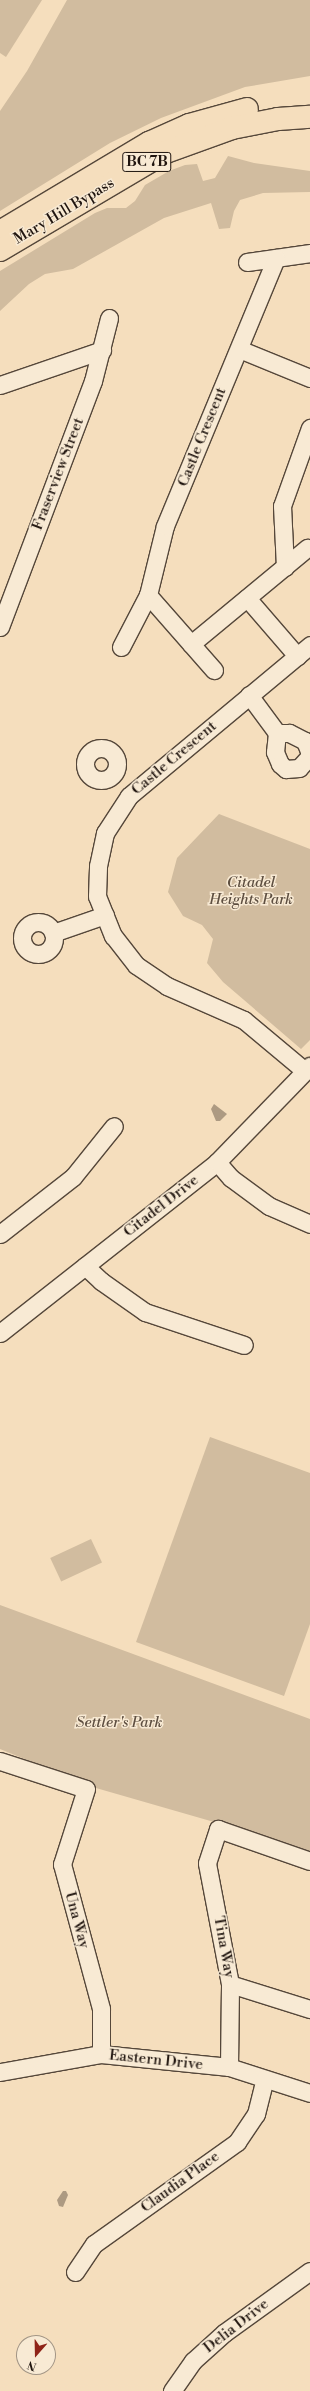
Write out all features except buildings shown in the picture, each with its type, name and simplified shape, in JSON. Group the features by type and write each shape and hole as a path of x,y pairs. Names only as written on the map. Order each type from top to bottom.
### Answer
{"highway":[{"name":"Mary Hill Bypass","path":"0,232 129,154 169,134 232,112 276,104 310,102"},
{"name":"Mary Hill Bypass","path":"0,250 143,164 173,150 232,128 278,119 310,117"}],"street":[{"path":"247,262 310,253"},
{"name":"Castle Crescent","path":"121,646 148,595 165,526 276,258"},
{"name":"Fraserview Street","path":"0,627 94,382 109,318"},
{"path":"239,349 310,378"},
{"path":"0,385 102,350"},
{"path":"285,567 282,506 310,428"},
{"path":"191,644 307,548"},
{"path":"148,595 214,670"},
{"path":"247,598 297,656"},
{"name":"Castle Crescent","path":"308,1068 244,1020 167,986 136,965 113,936 97,896 99,860 105,833 129,796 310,644"},
{"path":"249,695 277,733"},
{"path":"114,775 129,796"},
{"path":"53,933 105,915"},
{"name":"Citadel Drive","path":"0,1333 217,1162 308,1068"},
{"path":"0,1234 73,1177 114,1126"},
{"path":"217,1162 231,1178 269,1206 310,1224"},
{"path":"85,1266 101,1281 145,1312 244,1345"},
{"name":"Una Way","path":"0,1761 86,1788 62,1864 100,2009 101,2054"},
{"name":"Tina Way","path":"228,2067 230,1984 207,1863 218,1829 310,1861"},
{"path":"230,1984 310,2009"},
{"name":"Eastern Drive","path":"0,2072 101,2054 228,2067 310,2093"},
{"name":"Claudia Place","path":"75,2272 94,2244 237,2142 256,2114 265,2079"},
{"name":"Delia Drive","path":"172,2391 193,2361 224,2333 310,2271"}],"green space":[{"path":"0,0 42,0 6,57 0,53"},
{"path":"67,0 310,0 310,76 245,87 161,118 110,143 0,211 0,111 27,71"},
{"path":"228,156 254,163 310,171 310,192 263,193 240,200 234,211 230,228 219,229 211,203 164,218 73,269 45,274 29,284 0,311 0,271 95,213 107,208 126,208 135,201 145,185 169,171 185,165 197,164 203,181 215,178"},
{"name":"Citadel Heights Park","path":"219,814 310,849 310,1040 301,1049 223,982 207,963 213,939 202,925 183,916 168,892 177,858"},
{"path":"210,1437 310,1473 310,1624 284,1696 136,1642"},
{"path":"91,1539 102,1563 61,1582 50,1558"},
{"name":"Settler's Park","path":"0,1605 310,1719 310,1854 214,1822 96,1788 0,1749"}],"shaded area":[{"path":"214,1104 227,1114 220,1121 216,1121 211,1109"},
{"path":"63,2191 66,2191 68,2195 63,2207 59,2206 57,2200"}]}
